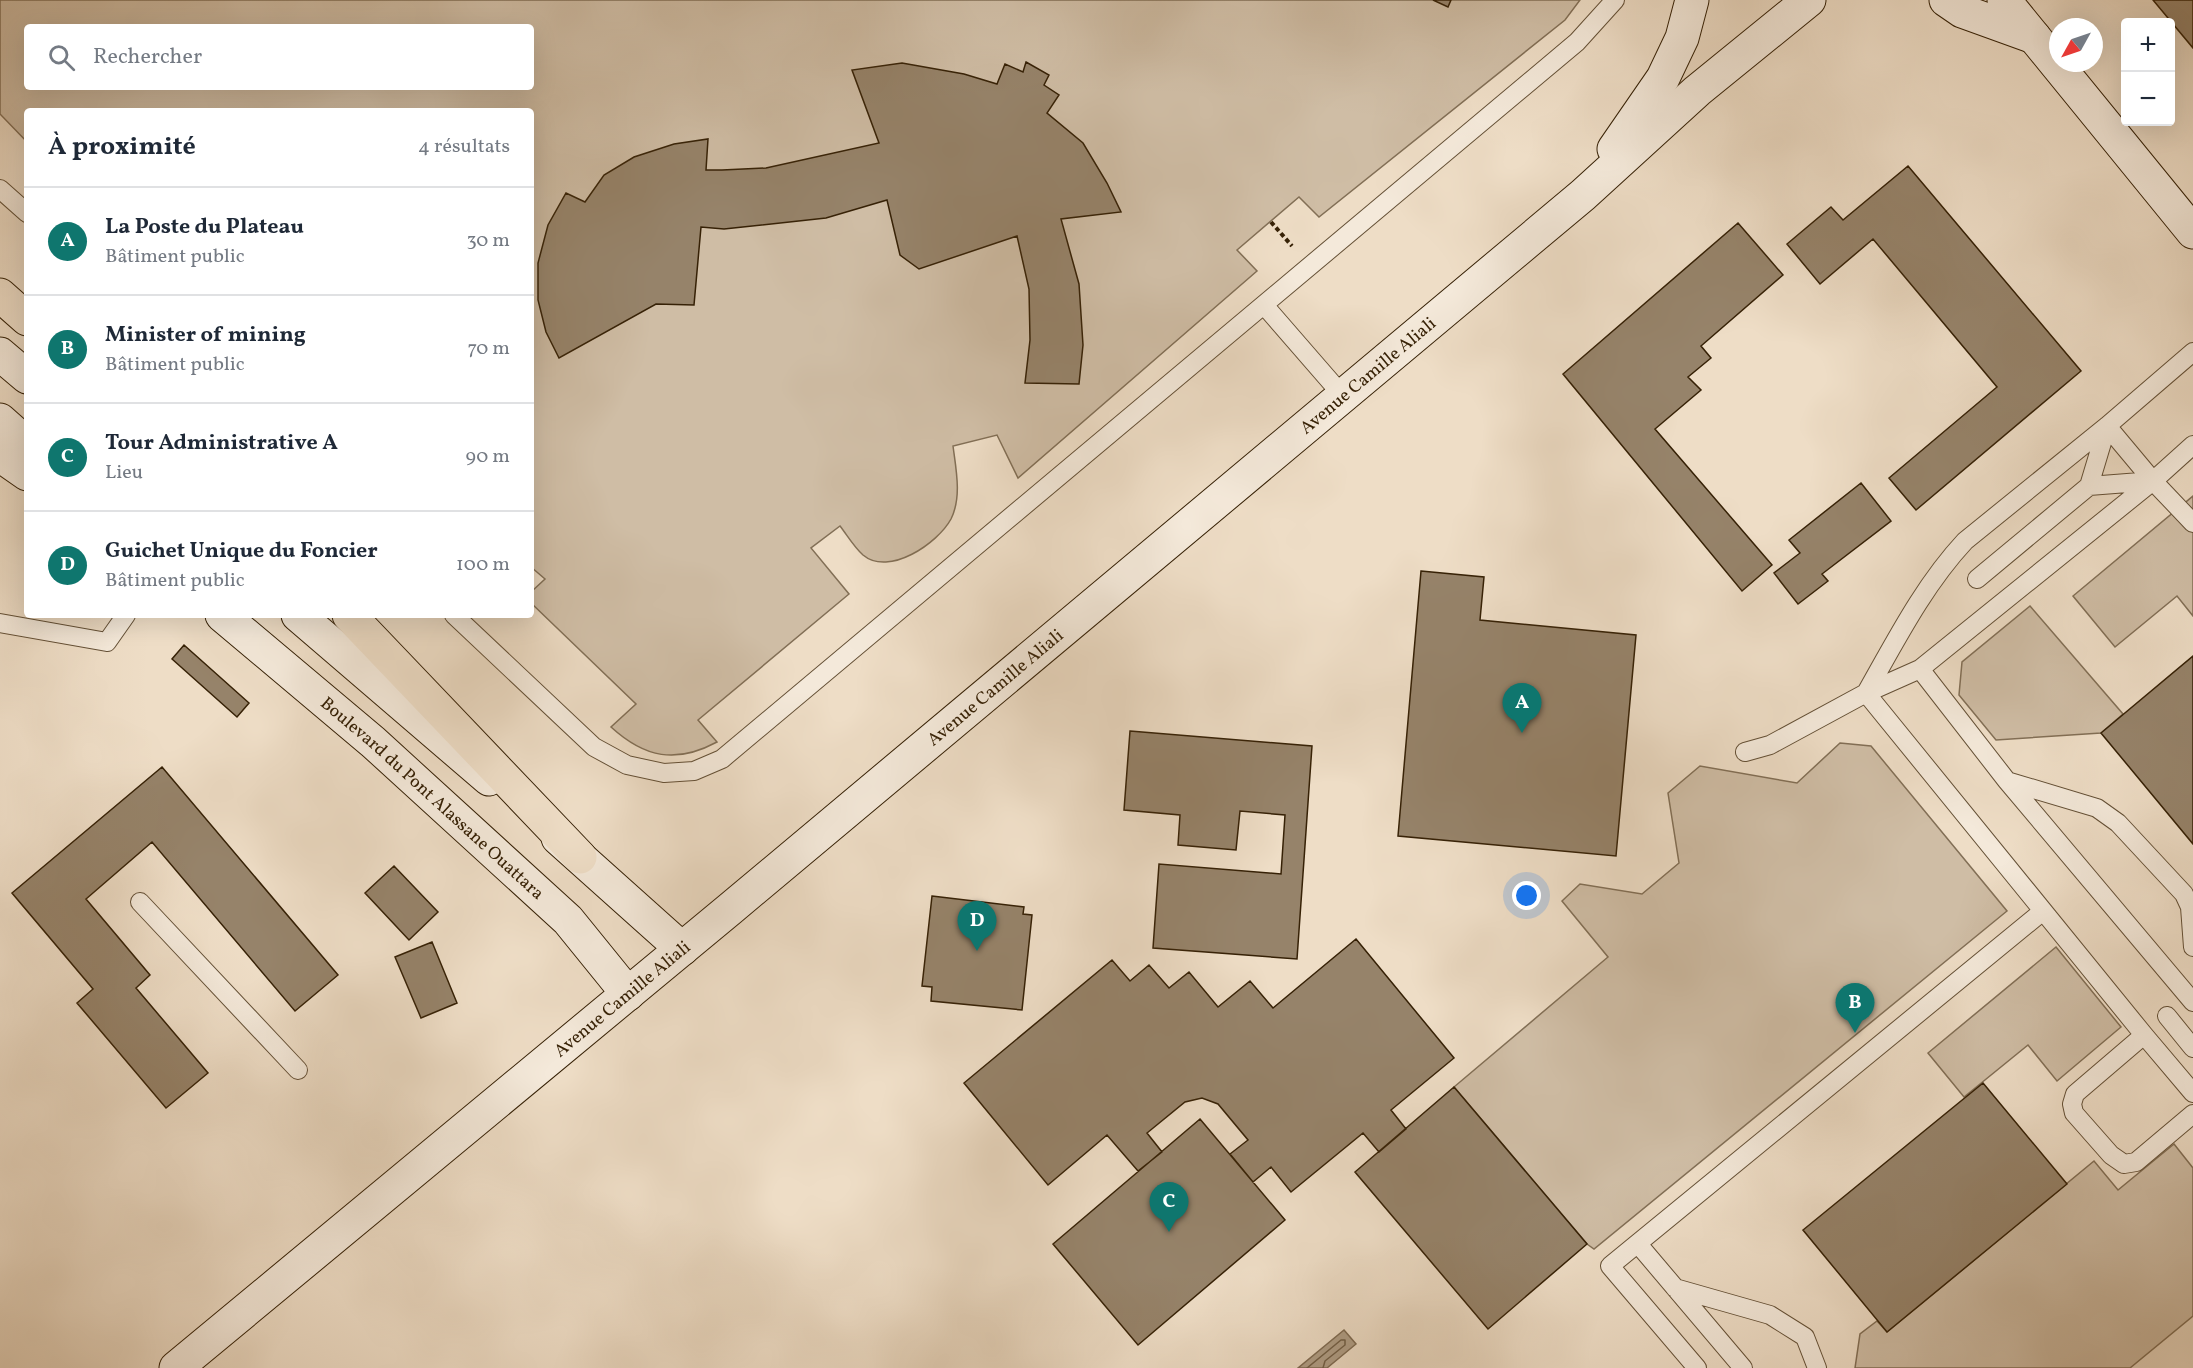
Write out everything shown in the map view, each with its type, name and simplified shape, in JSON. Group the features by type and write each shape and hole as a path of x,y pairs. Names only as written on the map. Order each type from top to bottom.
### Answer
{"highway":[{"path":"0,295 24,316"},
{"path":"352,618 580,857"}],"main road":[{"path":"1583,195 1663,78 1682,38 1692,0"},
{"name":"Avenue Camille Aliali","path":"176,1368 682,949 1583,195 1697,91 1809,0"},
{"path":"1946,0 1962,11 2035,38"},
{"path":"2004,0 2193,232"},
{"path":"0,354 24,374"},
{"path":"0,420 24,441"},
{"path":"0,455 24,472"},
{"name":"Boulevard du Pont Alassane Ouattara","path":"226,618 373,742 568,920 628,994"},
{"path":"301,618 580,857 682,949"}],"lane":[{"path":"457,618 594,747 627,765 664,772 694,771 722,759 1577,42 1615,0"},
{"path":"0,189 24,210"},
{"path":"1264,304 1343,396"},
{"path":"1866,693 1945,563 1965,541 2107,426 2193,352"},
{"path":"2107,426 2193,524"},
{"path":"1977,579 2089,486 2107,426"},
{"path":"1745,752 1770,745 1866,693 1920,669 2153,481 2193,445"},
{"path":"2089,486 2153,481"},
{"path":"0,623 107,642 124,618"},
{"path":"1920,669 2007,781 2193,1002"},
{"path":"1866,693 2193,1093"},
{"path":"2007,781 2097,808 2118,823 2184,894 2190,907 2193,947"},
{"path":"140,902 298,1070"},
{"path":"1697,1368 1610,1266 2043,911"},
{"path":"2167,1017 2193,1048"},
{"path":"2144,1035 2075,1095 2072,1104 2074,1113 2111,1155 2124,1164 2136,1162 2193,1114"},
{"path":"1638,1244 1743,1368"},
{"path":"1675,1288 1770,1315 1805,1337 1817,1368"}],"shaded area":[{"path":"0,0 1580,0 1565,20 1319,217 1299,197 1237,250 1257,271 1018,478 997,435 953,446 957,483 954,510 945,528 924,547 899,560 874,561 860,552 840,526 811,548 849,594 698,720 717,742 702,749 674,755 661,754 636,746 611,727 636,704 534,606 534,589 545,579 534,570 534,108 24,108 24,139 0,114"},
{"path":"2193,496 2193,616 2177,596 2115,647 2073,596"},
{"path":"2030,606 2123,714 2101,733 1996,740 1959,695 1962,662"},
{"path":"1840,743 1871,746 2007,911 1594,1249 1587,1244 1454,1087 1608,957 1562,901 1580,884 1642,894 1679,863 1668,793 1700,766 1797,783"},
{"path":"2056,947 2121,1027 2057,1081 2028,1045 1964,1097 1928,1053"},
{"path":"2174,1144 2193,1168 2193,1316 2130,1368 1855,1368 1860,1334 1877,1321 1887,1332 2094,1161 2118,1190"}],"water":[{"path":"1344,1330 1356,1344 1327,1368 1298,1368"}],"building":[{"path":"1433,0 1451,0 1448,7"},
{"path":"2153,0 2193,0 2193,48 2175,26 2175,18 2168,18"},
{"path":"1026,62 1049,75 1044,85 1059,95 1047,113 1083,143 1121,212 1061,219 1079,284 1083,345 1079,384 1025,383 1030,340 1029,289 1017,236 919,269 900,255 887,200 826,218 724,229 701,227 694,305 656,304 559,358 546,332 538,300 538,263 548,225 566,193 585,202 604,175 634,157 674,144 708,139 706,170 722,170 766,168 879,143 852,70 902,63 964,74 997,84 1005,64 1023,72"},
{"path":"1908,166 2081,371 1916,510 1889,478 1997,387 1873,239 1820,284 1787,244 1831,207 1843,220"},
{"path":"1738,223 1783,275 1701,346 1711,358 1688,377 1701,390 1655,429 1772,565 1742,591 1563,374"},
{"path":"1861,483 1891,521 1822,574 1828,581 1798,604 1774,573 1800,553 1789,540"},
{"path":"1421,571 1484,577 1480,620 1636,635 1616,856 1398,836"},
{"path":"184,645 249,703 237,717 172,659"},
{"path":"2193,656 2193,844 2101,733"},
{"path":"1130,731 1312,746 1297,959 1153,948 1159,864 1281,874 1285,815 1240,811 1236,850 1178,845 1180,815 1124,810"},
{"path":"162,767 338,975 295,1011 152,842 86,899 150,975 136,988 208,1073 166,1108 77,1003 93,989 12,893"},
{"path":"394,866 438,912 409,940 365,893"},
{"path":"932,896 1024,907 1023,914 1032,915 1022,1010 931,1001 932,987 922,986"},
{"path":"1356,939 1454,1058 1391,1110 1406,1129 1379,1152 1363,1133 1291,1192 1271,1167 1253,1182 1230,1154 1248,1140 1218,1104 1202,1098 1185,1102 1147,1133 1162,1152 1138,1171 1107,1135 1048,1185 964,1083 1112,960 1130,981 1149,965 1169,988 1189,972 1218,1007 1250,981 1273,1008"},
{"path":"432,942 457,1003 421,1018 395,957"},
{"path":"1983,1083 2067,1184 1887,1332 1803,1230"},
{"path":"1454,1087 1587,1244 1488,1329 1355,1172"},
{"path":"1200,1119 1285,1220 1138,1345 1053,1244"}],"place":[{"name":"La Poste du Plateau","path":"1522,733"},
{"name":"Guichet Unique du Foncier","path":"977,951"},
{"name":"Minister of mining","path":"1855,1033"},
{"name":"Tour Administrative A","path":"1169,1232"}]}
